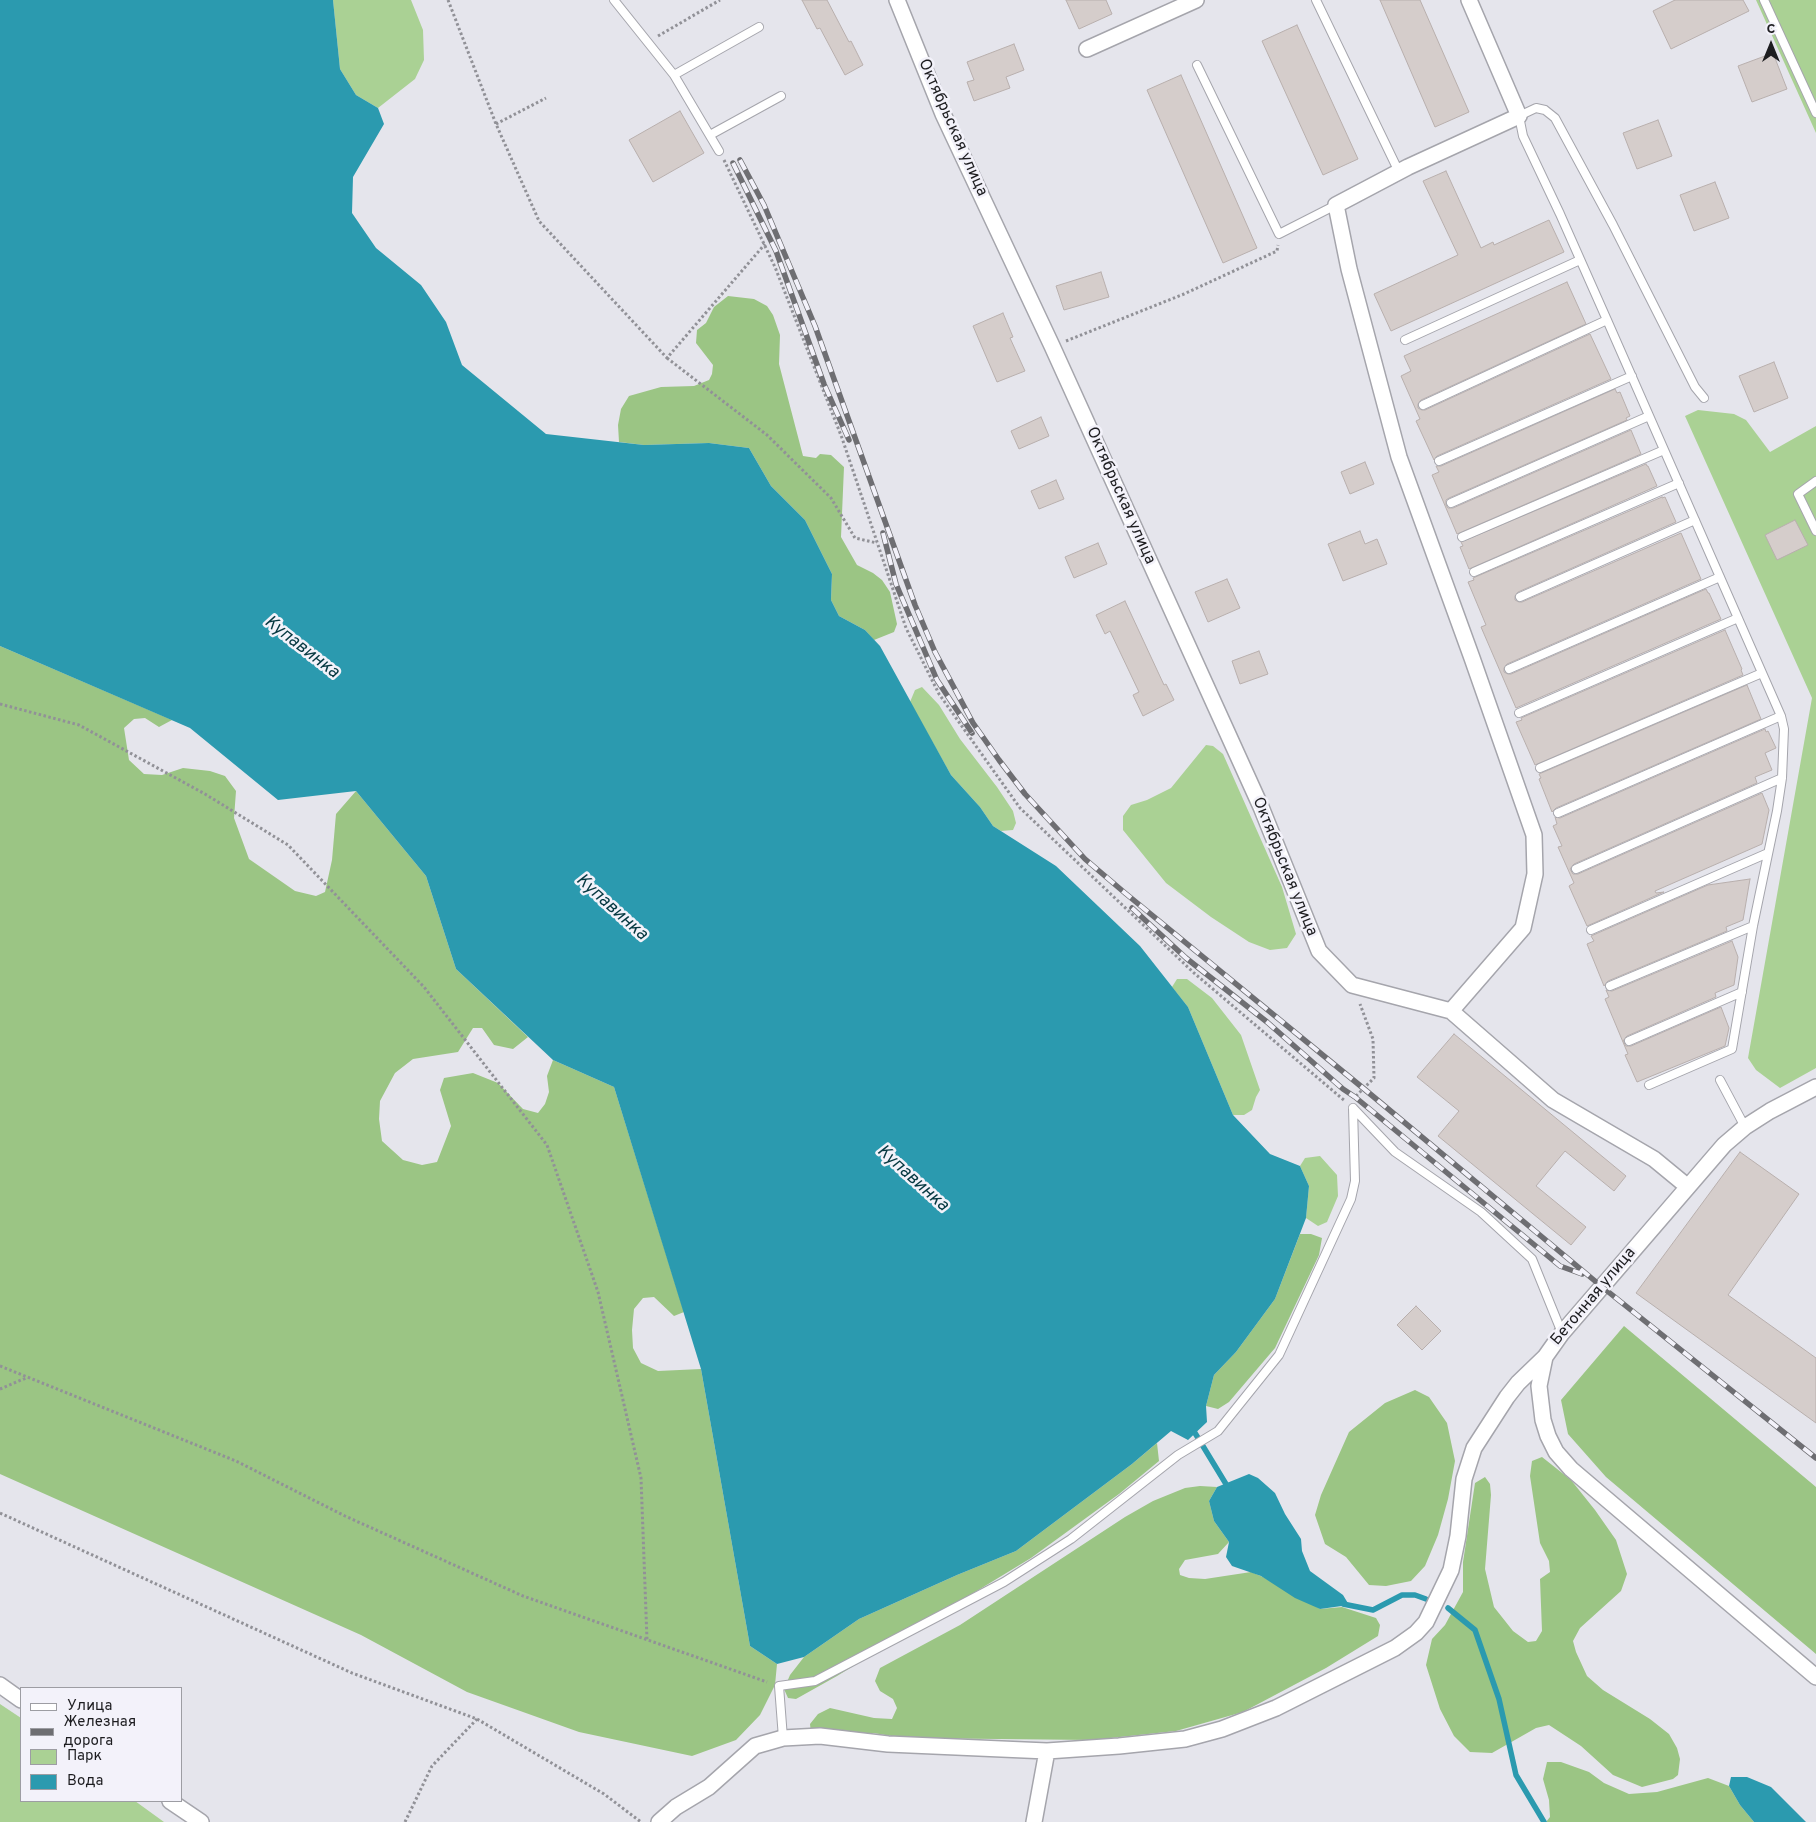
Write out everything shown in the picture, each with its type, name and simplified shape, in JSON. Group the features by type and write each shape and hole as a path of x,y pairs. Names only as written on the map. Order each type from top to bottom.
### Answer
{"street":[{"name":"Октябрьская улица","path":"897,0 943,114 1052,346 1261,807 1319,951 1352,985"},
{"path":"1087,50 1196,0"},
{"path":"1451,1011 1523,928 1535,874 1534,835 1399,457 1349,268 1336,205 1399,172 1519,116 1469,0"},
{"path":"1352,985 1451,1011 1553,1100 1654,1159 1688,1187"},
{"name":"Бетонная улица","path":"1816,1087 1745,1127 1724,1145 1652,1226 1562,1333 1545,1357 1539,1386 1543,1420 1548,1436 1556,1452 1571,1469 1816,1677"},
{"path":"659,1822 676,1807 709,1787 755,1746 784,1738 820,1736 888,1744 1047,1751 1119,1746 1185,1738 1222,1729 1276,1708 1395,1648 1416,1633 1426,1622 1451,1570 1458,1536 1464,1479 1474,1448 1507,1397 1518,1383 1545,1357"},
{"path":"0,1685 20,1699"},
{"path":"1034,1822 1047,1751"},
{"path":"171,1802 201,1822"}],"lane":[{"path":"614,0 674,75 720,152"},
{"path":"1316,0 1399,172"},
{"path":"1764,0 1816,113"},
{"path":"674,75 759,27"},
{"path":"1198,65 1278,234 1336,205"},
{"path":"710,135 781,96"},
{"path":"1649,1085 1732,1049 1753,926 1782,778 1784,729 1781,716 1632,376 1523,136 1519,116 1536,108 1545,110 1555,118 1614,225 1695,387 1704,398"},
{"path":"1405,340 1580,260"},
{"path":"1423,405 1607,320"},
{"path":"1439,461 1632,376"},
{"path":"1451,503 1649,416"},
{"path":"1462,537 1664,450"},
{"path":"1816,481 1798,494 1816,532"},
{"path":"1474,572 1679,483"},
{"path":"1520,597 1695,520"},
{"path":"1509,669 1720,577"},
{"path":"1519,712 1738,618"},
{"path":"1540,768 1762,673"},
{"path":"1558,813 1781,716"},
{"path":"1576,869 1782,778"},
{"path":"1590,930 1768,853"},
{"path":"1610,986 1753,926"},
{"path":"1629,1041 1742,992"},
{"path":"1720,1080 1745,1127"},
{"path":"1353,1108 1395,1152 1481,1212 1532,1259 1562,1333"},
{"path":"784,1738 779,1686 815,1681 1004,1582 1072,1539 1178,1455 1218,1431 1278,1355 1351,1199 1355,1181 1353,1108"}],"path":[{"path":"448,0 496,124 539,221 667,358 766,435 831,498 855,538 877,543"},
{"path":"648,42 720,0"},
{"path":"496,124 546,98"},
{"path":"720,152 765,244 842,438 906,628 939,694 1020,808 1194,973 1353,1108"},
{"path":"1052,346 1184,294 1277,251 1278,234"},
{"path":"667,358 765,244"},
{"path":"0,704 79,725 205,794 288,845 424,987 547,1145 598,1292 641,1478 647,1640"},
{"path":"1352,985 1373,1039 1374,1078 1355,1097 1353,1108"},
{"path":"0,1366 236,1461 345,1516 523,1596 779,1686"},
{"path":"0,1389 27,1378"},
{"path":"0,1514 352,1673 477,1720 604,1794 641,1822"},
{"path":"405,1822 432,1766 477,1720"}],"green space":[{"path":"333,0 411,0 423,30 424,60 415,79 378,108 356,95 340,69"},
{"path":"1756,0 1816,0 1816,133"},
{"path":"728,296 754,299 767,306 773,315 780,335 779,364 803,456 816,458 820,454 831,455 844,467 841,537 857,565 882,580 890,592 897,624 894,632 874,640 865,630 839,616 831,600 832,574 805,520 771,486 749,448 709,443 644,445 619,442 618,425 621,409 629,396 661,387 694,386 709,380 713,365 696,343 697,330 706,323 714,307"},
{"path":"1698,410 1734,414 1746,420 1770,452 1816,426 1816,1068 1780,1088 1756,1070 1748,1058 1812,698 1685,416"},
{"path":"0,646 172,720 159,727 145,718 134,719 124,728 129,760 144,774 162,775 183,768 210,771 225,776 236,791 234,818 249,859 295,891 316,896 325,892 332,860 336,814 356,791 426,876 456,969 528,1037 513,1049 494,1045 482,1028 473,1028 458,1052 413,1059 395,1073 380,1101 379,1119 382,1141 403,1160 422,1165 437,1162 451,1126 440,1090 444,1078 473,1073 498,1083 523,1109 538,1113 545,1104 549,1092 547,1076 553,1060 614,1087 684,1312 674,1316 654,1297 643,1298 634,1309 633,1348 641,1363 658,1371 701,1369 750,1646 777,1664 775,1685 760,1715 736,1740 692,1756 579,1732 467,1692 361,1635 0,1474"},
{"path":"922,687 939,705 960,739 1013,811 1016,823 1013,830 1001,831 993,826 980,807 951,775 910,702 915,690"},
{"path":"1206,745 1213,746 1223,754 1282,887 1296,934 1287,948 1270,950 1249,942 1211,917 1166,883 1123,830 1123,816 1131,805 1147,800 1171,788"},
{"path":"1177,979 1187,979 1212,998 1241,1035 1260,1090 1252,1110 1244,1115 1233,1115 1188,1007 1172,987"},
{"path":"1320,1156 1337,1175 1338,1196 1327,1222 1318,1226 1306,1218 1309,1186 1300,1166 1305,1158"},
{"path":"1300,1234 1311,1234 1322,1238 1319,1255 1275,1348 1229,1402 1218,1409 1206,1406 1214,1375 1236,1352 1275,1299"},
{"path":"1624,1326 1816,1487 1816,1654 1606,1477 1568,1434 1561,1400"},
{"path":"1415,1390 1429,1397 1447,1423 1455,1461 1448,1499 1438,1535 1425,1566 1411,1581 1386,1586 1369,1585 1346,1557 1325,1544 1315,1515 1321,1495 1349,1432 1385,1403"},
{"path":"1157,1443 1159,1461 1119,1494 1031,1558 837,1676 796,1699 788,1698 784,1689 790,1675 804,1657 859,1619 1016,1551"},
{"path":"1542,1457 1571,1480 1595,1510 1616,1540 1627,1574 1621,1591 1580,1628 1573,1641 1576,1652 1587,1676 1603,1690 1650,1719 1669,1734 1677,1748 1680,1759 1678,1775 1673,1779 1642,1787 1613,1775 1581,1746 1549,1725 1536,1728 1492,1753 1470,1752 1454,1736 1440,1709 1426,1665 1432,1639 1445,1625 1463,1592 1463,1562 1475,1483 1485,1477 1490,1484 1491,1495 1485,1569 1494,1607 1513,1631 1528,1642 1536,1641 1542,1631 1540,1579 1550,1572 1549,1561 1540,1543 1530,1476 1532,1461"},
{"path":"1200,1486 1217,1487 1209,1501 1214,1521 1229,1542 1218,1554 1185,1560 1179,1569 1180,1575 1189,1578 1205,1579 1251,1572 1320,1609 1342,1607 1376,1618 1380,1625 1378,1636 1326,1668 1243,1712 1176,1731 1092,1740 904,1738 873,1733 811,1733 810,1724 818,1714 830,1708 874,1718 892,1719 897,1708 893,1699 880,1691 875,1681 880,1668 960,1625 1125,1517 1153,1501 1185,1488"},
{"path":"0,1704 20,1717 20,1802 136,1802 164,1822 0,1822"},
{"path":"1547,1762 1561,1762 1589,1772 1604,1783 1629,1794 1657,1792 1708,1778 1729,1786 1740,1805 1754,1822 1546,1822 1550,1817 1549,1800 1543,1779"}],"water":[{"name":"Купавинка","path":"0,0 333,0 340,69 356,95 378,108 384,124 353,177 352,213 376,248 421,285 446,322 462,365 546,434 644,445 709,443 749,448 771,486 805,520 832,574 831,600 839,616 865,630 880,646 951,775 980,807 993,826 1056,866 1140,946 1188,1007 1233,1115 1270,1154 1300,1166 1309,1186 1306,1218 1275,1299 1236,1352 1214,1375 1206,1406 1207,1422 1188,1440 1171,1431 1132,1464 1016,1551 859,1619 804,1657 777,1664 750,1646 701,1369 614,1087 553,1060 456,969 426,876 356,791 278,800 190,728 0,646"},
{"path":"1249,1474 1258,1478 1275,1493 1285,1514 1301,1539 1302,1551 1310,1571 1343,1595 1349,1605 1320,1609 1295,1598 1261,1576 1232,1566 1226,1557 1229,1542 1214,1521 1209,1501 1217,1487"},
{"path":"1731,1777 1747,1777 1771,1787 1806,1822 1754,1822 1740,1805 1729,1786"}],"building":[{"path":"802,0 827,0 863,65 845,75 820,28 817,29"},
{"path":"1066,0 1106,0 1112,14 1079,29"},
{"path":"1380,0 1420,0 1469,112 1435,127"},
{"path":"1675,0 1743,0 1749,11 1671,49 1653,11"},
{"path":"1297,25 1358,159 1323,175 1262,41"},
{"path":"1014,44 1024,70 1006,77 1010,88 974,101 967,82 974,80 967,62"},
{"path":"1773,53 1787,89 1752,102 1738,66"},
{"path":"1181,75 1257,248 1223,263 1147,90"},
{"path":"680,111 704,153 653,182 629,140"},
{"path":"1658,120 1672,156 1637,169 1623,133"},
{"path":"1446,171 1481,248 1493,242 1494,245 1549,220 1564,252 1391,331 1374,294 1458,255 1423,181"},
{"path":"1715,182 1729,218 1694,231 1680,195"},
{"path":"1101,272 1109,297 1064,310 1056,286"},
{"path":"1567,282 1586,324 1421,400 1418,408 1425,410 1590,334 1611,379 1437,456 1434,460 1416,421 1420,419 1401,376 1411,371 1404,356"},
{"path":"1003,313 1013,337 1010,338 1025,371 997,382 973,326"},
{"path":"1774,362 1788,398 1754,412 1739,376"},
{"path":"1615,389 1617,393 1620,392 1630,416 1626,418 1627,420 1449,498 1446,500 1446,505 1448,508 1453,508 1631,430 1641,454 1457,534 1432,475 1439,472 1436,466 1441,466"},
{"path":"1041,417 1049,436 1019,449 1011,431"},
{"path":"1365,462 1374,484 1350,494 1341,472"},
{"path":"1646,464 1657,486 1469,569 1460,547 1463,546 1461,542"},
{"path":"1056,480 1064,499 1039,509 1031,491"},
{"path":"1665,497 1676,522 1518,592 1515,600 1522,602 1681,533 1701,579 1507,664 1504,672 1511,674 1706,589 1721,619 1516,708 1481,627 1486,625 1468,582 1474,580 1473,578"},
{"path":"1795,520 1808,545 1777,560 1765,535"},
{"path":"1360,531 1365,544 1377,539 1387,564 1343,581 1328,544"},
{"path":"1098,543 1107,564 1074,578 1065,557"},
{"path":"1227,579 1240,608 1208,622 1195,592"},
{"path":"1125,601 1164,685 1166,684 1174,700 1143,716 1133,695 1139,692 1110,631 1105,634 1096,615"},
{"path":"1725,630 1743,675 1535,765 1516,722 1522,720 1521,718"},
{"path":"1259,651 1268,674 1240,684 1232,661"},
{"path":"1747,685 1761,719 1556,808 1552,812 1539,779 1541,778 1539,774"},
{"path":"1765,729 1766,732 1768,731 1776,748 1765,753 1772,770 1755,777 1757,783 1574,864 1570,869 1573,874 1578,874 1762,793 1769,810 1762,844 1655,891 1656,893 1664,892 1587,926 1569,886 1574,883 1558,847 1562,846 1553,826 1557,824 1555,817 1560,818"},
{"path":"1750,879 1743,920 1726,927 1727,931 1608,981 1604,986 1587,944 1594,941 1591,936 1708,885"},
{"path":"1732,941 1738,957 1734,985 1715,993 1716,997 1627,1036 1623,1041 1626,1046 1631,1046 1721,1007 1729,1028 1725,1046 1637,1082 1625,1055 1628,1054 1605,999 1609,997 1606,990 1612,991"},
{"path":"1454,1034 1626,1176 1614,1191 1565,1151 1536,1186 1586,1227 1571,1245 1438,1136 1459,1111 1417,1077"},
{"path":"1740,1152 1799,1194 1728,1295 1816,1358 1816,1423 1636,1293"},
{"path":"1416,1306 1441,1331 1422,1350 1397,1325"}],"waterway":[{"path":"1195,1433 1229,1489"},
{"path":"1343,1604 1373,1610 1402,1595 1415,1595 1426,1599"},
{"path":"1448,1608 1475,1630 1499,1699 1516,1775 1544,1822"}],"railway":[{"path":"740,160 764,205 815,326 915,605 935,652 973,723 1025,794 1085,859 1125,893 1601,1286 1816,1458"},
{"path":"733,163 776,251 824,384 849,440"},
{"path":"883,533 896,584 937,680 972,733"},
{"path":"1132,908 1186,958 1267,1022 1343,1089 1560,1266 1582,1274"}]}
